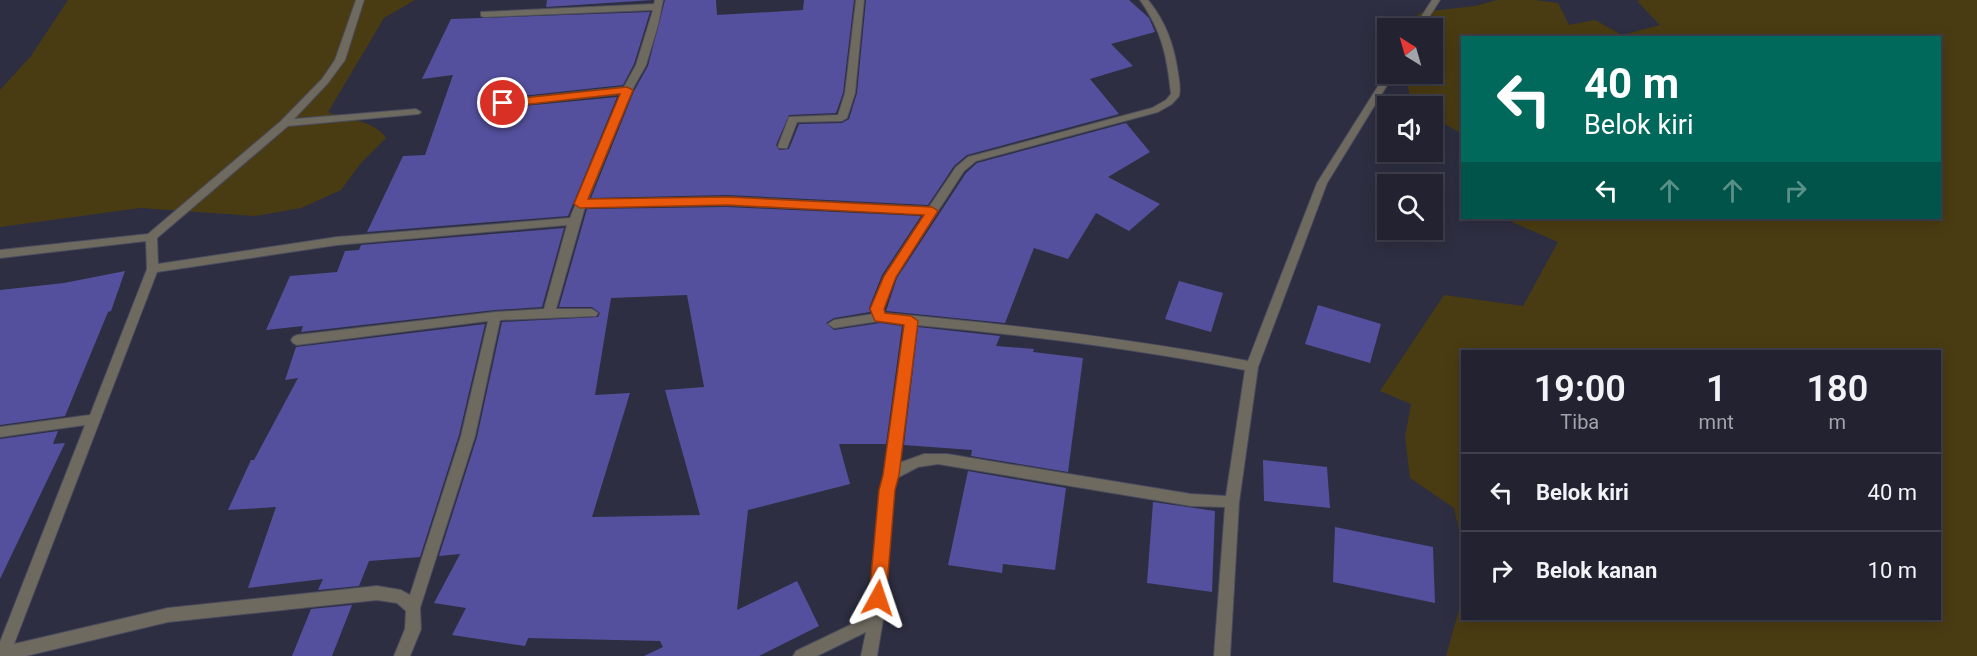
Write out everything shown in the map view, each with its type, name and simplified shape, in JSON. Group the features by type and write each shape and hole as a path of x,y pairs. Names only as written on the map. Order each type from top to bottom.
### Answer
{"street":[{"path":"0,254 151,237 285,123 325,81 340,60 360,0"},
{"path":"783,146 793,119 842,118 850,93 860,0"},
{"path":"880,317 877,309 890,276 960,169 972,159 1155,110 1169,102 1176,94 1170,45 1165,31 1144,0"},
{"path":"1424,18 1436,0"},
{"path":"484,14 658,4 641,65 627,90 574,221 549,313"},
{"path":"1222,656 1232,502 1252,367 1323,183 1384,84"},
{"path":"503,103 627,90"},
{"path":"285,123 416,112"},
{"path":"580,204 727,201 932,211"},
{"path":"153,269 337,241 574,221"},
{"path":"1,655 153,269 151,237"},
{"path":"297,340 495,316 592,313"},
{"path":"402,656 414,629 413,608 468,436 495,316"},
{"path":"834,324 880,317 996,328 1083,339 1252,367"},
{"path":"869,656 876,620 887,490 891,475 911,321"},
{"path":"0,432 95,419"},
{"path":"891,475 908,464 924,458 947,459 1191,500 1232,502"},
{"path":"1,655 168,615 377,593 401,597 413,608"},
{"path":"801,656 876,620"}],"shaded area":[{"path":"68,0 415,0 384,18 328,112 375,127 386,138 361,163 341,190 301,208 255,216 140,208 0,227 0,90 31,56"},
{"path":"1497,0 1535,0 1558,3 1569,25 1595,20 1622,35 1660,25 1637,1 1640,0 1977,0 1977,656 1446,656 1461,602 1461,620 1941,620 1941,350 1461,350 1461,540 1454,508 1410,478 1405,437 1411,404 1380,391 1444,295 1523,306 1558,242 1505,219 1941,219 1941,36 1461,36 1461,133 1443,123 1443,96 1410,96 1407,84 1443,84 1443,18 1413,18 1422,12 1475,6"}],"building":[{"path":"547,0 653,0 546,7"},
{"path":"665,0 716,0 717,15 803,10 804,0 854,0 843,93 836,113 789,115 776,145 779,150 789,149 799,124 842,123 849,119 857,93 866,0 1129,0 1149,18 1155,32 1111,44 1133,66 1090,79 1119,114 967,155 954,166 928,205 727,195 591,198 634,91 648,66"},
{"path":"650,12 634,64 623,85 503,98 496,102 503,108 617,97 568,216 367,232 403,156 425,155 453,75 422,79 451,19"},
{"path":"1126,123 1150,152 1108,177 1160,204 1129,231 1096,213 1068,259 1034,248 1005,323 886,311 897,278 966,173 977,163"},
{"path":"727,207 921,216 882,275 869,308 870,312 834,318 826,323 834,330 880,323 902,326 886,444 839,444 850,484 748,510 737,610 797,581 819,626 759,656 644,656 663,647 660,641 528,638 525,646 452,635 466,608 434,603 460,554 439,556 477,437 502,322 598,317 600,313 592,307 559,307 587,209","holes":["687,295 704,387 665,390 700,515 592,517 630,393 595,395 611,298"]},
{"path":"564,228 542,307 495,310 301,332 303,326 266,330 290,276 337,272 345,251 359,250 361,245"},
{"path":"125,271 111,311 108,312 65,416 0,425 0,290 64,283"},
{"path":"1179,281 1223,293 1211,332 1165,319"},
{"path":"1318,305 1381,324 1370,363 1305,344"},
{"path":"485,324 459,435 420,557 369,561 359,586 318,590 323,579 248,588 276,507 228,510 251,460 254,460 298,378 285,380 296,347"},
{"path":"918,327 1000,336 996,346 1034,349 1033,352 1083,358 1068,472 971,456 972,450 904,445"},
{"path":"58,431 53,444 65,443 0,579 0,439"},
{"path":"1263,460 1327,467 1330,508 1264,501"},
{"path":"968,471 1066,488 1055,570 1003,564 1002,573 948,565"},
{"path":"1153,502 1215,511 1212,592 1147,583"},
{"path":"1335,527 1433,547 1435,603 1333,582"},
{"path":"352,605 332,656 292,656 311,609"}],"route":[{"path":"503,103 627,90 580,204 727,201 932,211 890,276 877,309 880,317 911,321 891,475 887,490 878,598"}]}
